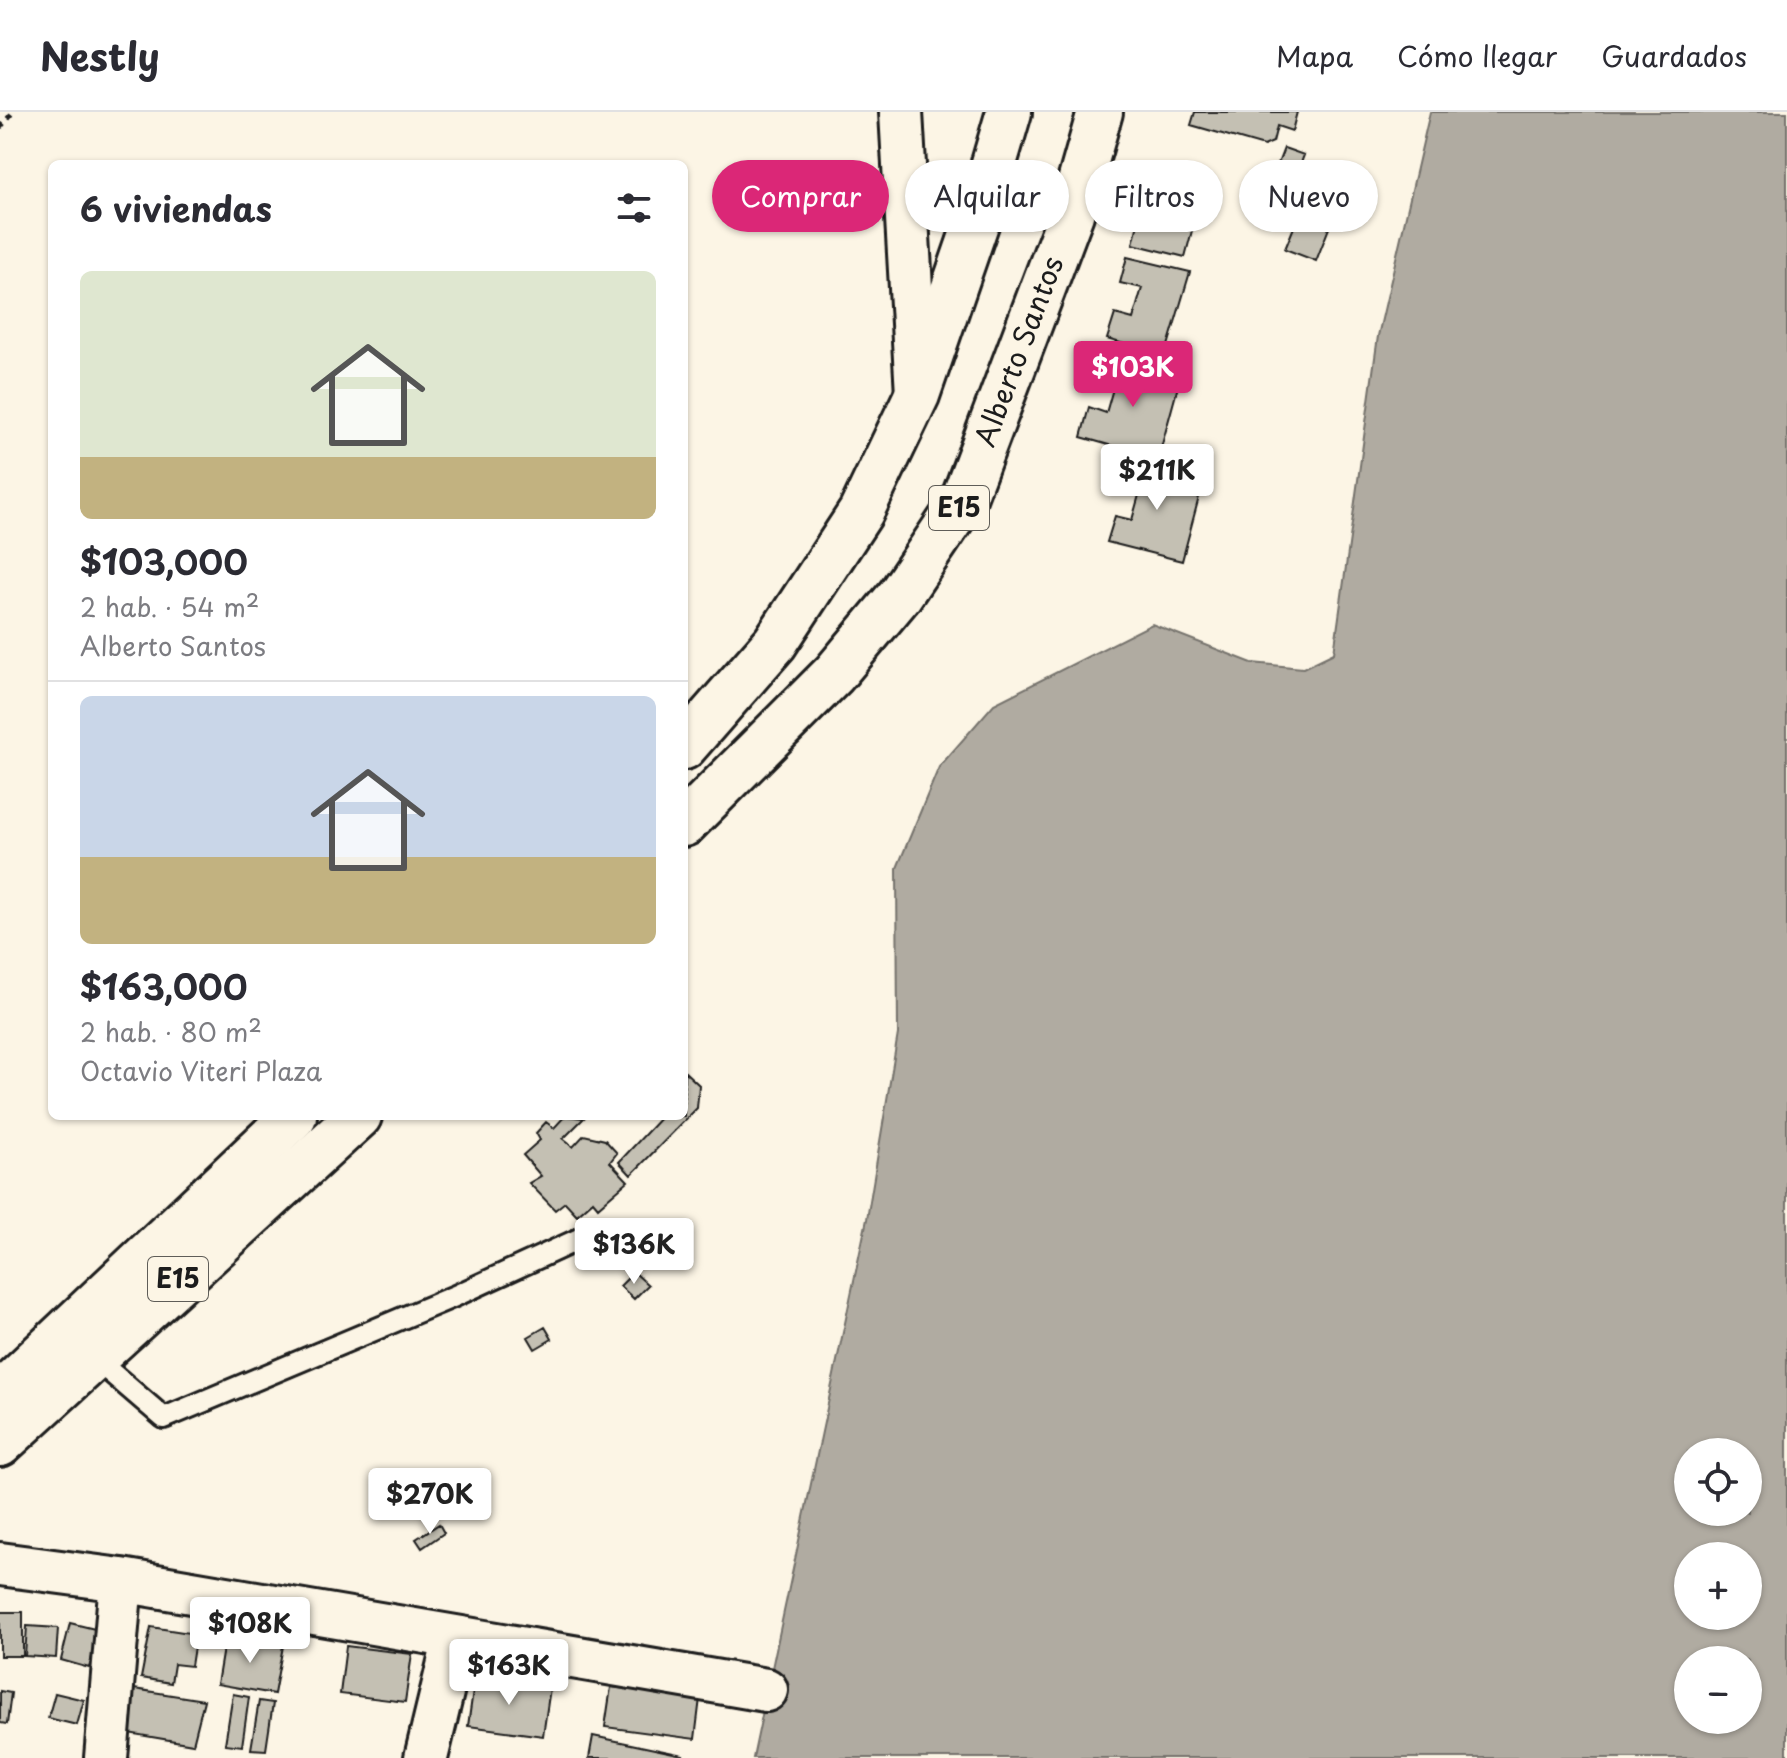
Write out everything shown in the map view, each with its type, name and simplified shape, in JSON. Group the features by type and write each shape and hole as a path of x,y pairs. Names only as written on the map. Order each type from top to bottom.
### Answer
{"highway":[{"path":"688,742 775,643 861,512 917,395 979,215 1009,112"},
{"name":"Alberto Santos","path":"688,820 834,674 900,595 962,503 1071,214 1100,112"},
{"name":"E15","path":"0,1394 290,1120"},
{"name":"E15","path":"0,1444 355,1120"}],"street":[{"path":"901,112 917,395"},
{"path":"0,1564 121,1580 766,1690"},
{"path":"106,1758 121,1580"},
{"path":"426,1758 455,1638"}],"lane":[{"path":"93,1357 164,1418 455,1296 590,1234"}],"path":[{"path":"0,128 13,112"}],"shaded area":[{"path":"1430,112 1787,112 1787,1758 753,1758 867,1219 898,1034 897,868 939,767 994,704 1152,624 1252,663 1303,668 1334,653 1378,336"}],"building":[{"path":"1195,112 1297,112 1292,131 1277,126 1273,142 1264,146 1191,125"},
{"path":"1284,148 1304,155 1302,160 1279,160"},
{"path":"1136,232 1192,232 1185,257 1133,244"},
{"path":"1292,232 1327,232 1316,261 1285,249"},
{"path":"1127,257 1190,272 1165,356 1107,339 1115,314 1133,319 1142,288 1120,283"},
{"path":"1100,357 1180,379 1158,459 1081,437 1089,407 1106,413 1114,385 1095,379"},
{"path":"1126,461 1203,482 1182,561 1107,542 1115,516 1132,520 1139,495 1117,488"},
{"path":"688,1075 699,1085 697,1108 688,1117"},
{"path":"561,1120 582,1120 563,1139 573,1147 584,1135 605,1140 617,1153 610,1162 628,1181 598,1207 593,1201 577,1215 565,1202 555,1210 529,1183 541,1176 523,1155 540,1140 536,1133 546,1122 554,1128"},
{"path":"658,1120 685,1120 631,1175 619,1162"},
{"path":"634,1272 648,1285 634,1299 620,1286"},
{"path":"545,1327 552,1339 535,1349 528,1337"},
{"path":"439,1524 444,1533 422,1548 416,1539"},
{"path":"0,1612 23,1612 23,1656 0,1656"},
{"path":"70,1623 99,1630 89,1668 61,1660"},
{"path":"27,1626 58,1628 56,1658 25,1656"},
{"path":"151,1627 196,1634 191,1666 174,1664 171,1683 141,1678"},
{"path":"225,1636 283,1646 274,1694 217,1684"},
{"path":"346,1646 412,1654 405,1702 340,1694"},
{"path":"475,1677 550,1688 543,1736 468,1726"},
{"path":"611,1687 700,1698 695,1739 605,1727"},
{"path":"134,1689 204,1700 193,1744 128,1733"},
{"path":"0,1691 11,1693 7,1724 0,1723"},
{"path":"55,1693 84,1700 77,1725 48,1718"},
{"path":"233,1694 249,1697 242,1746 225,1744"},
{"path":"259,1701 273,1703 266,1750 251,1749"},
{"path":"593,1736 683,1755 682,1758 589,1758"}]}
